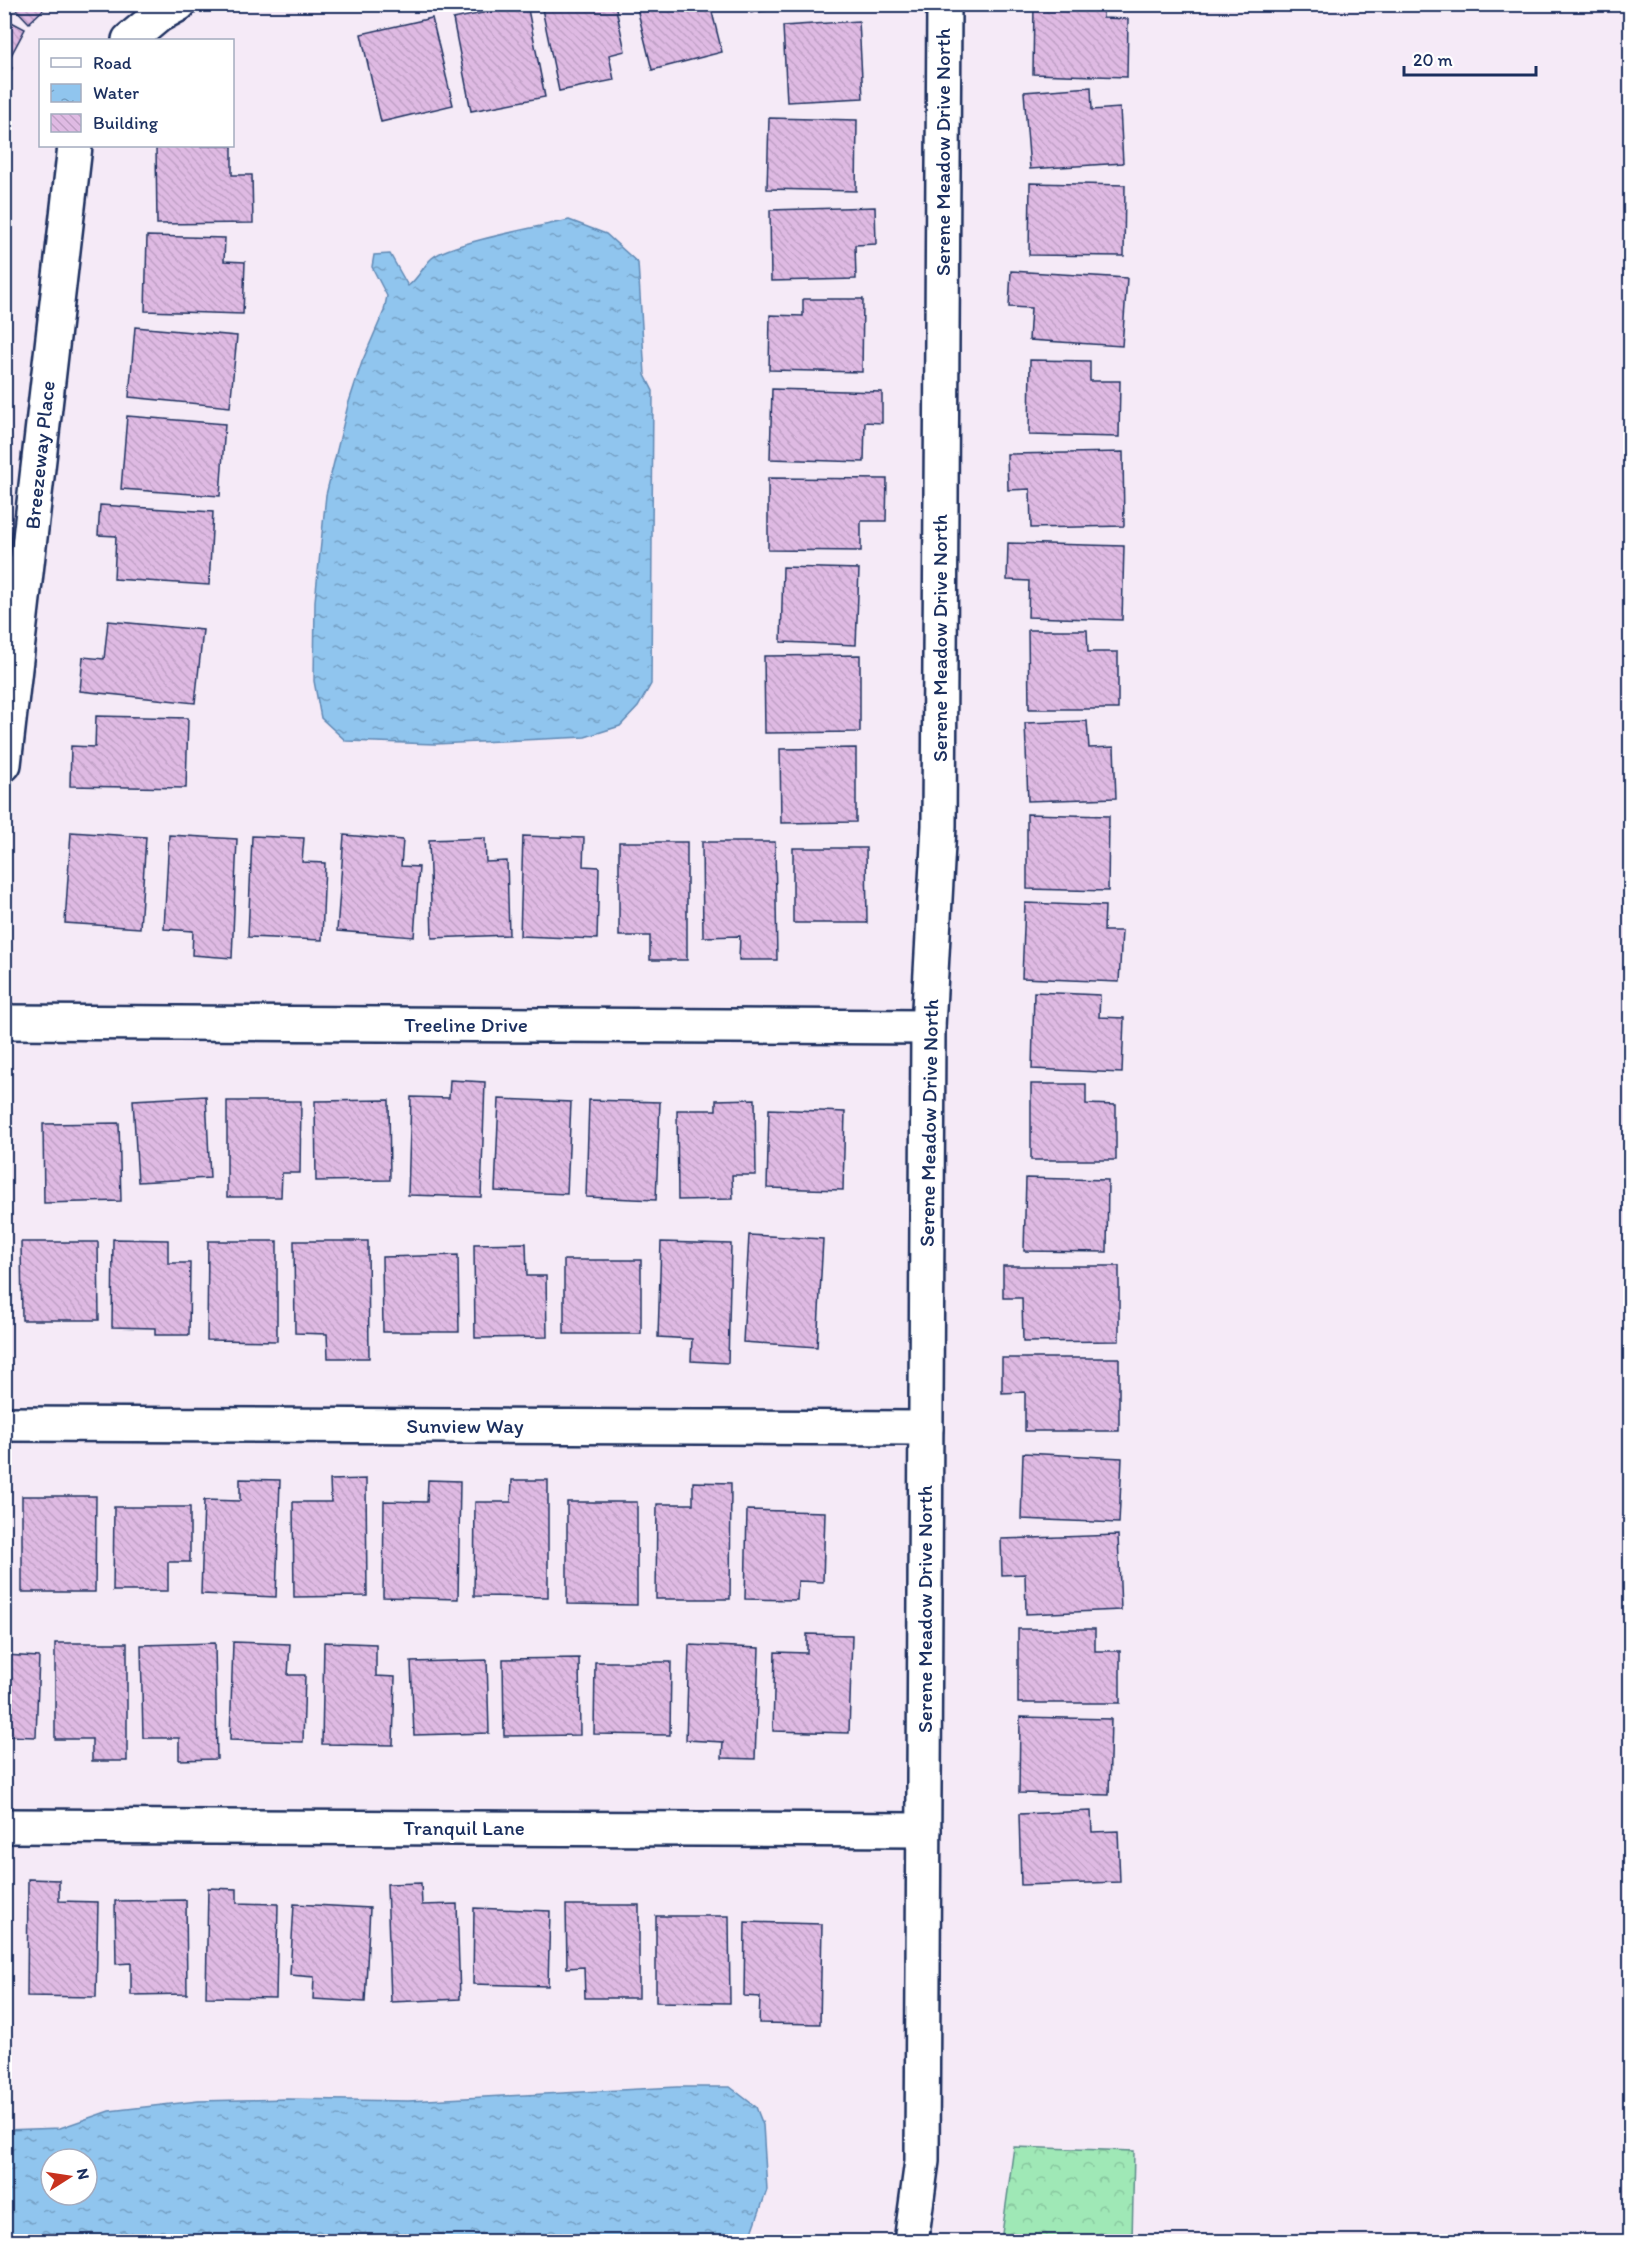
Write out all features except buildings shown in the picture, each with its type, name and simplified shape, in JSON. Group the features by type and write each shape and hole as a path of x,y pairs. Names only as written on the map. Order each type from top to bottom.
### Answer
{"street":[{"path":"130,39 159,15 179,4"},
{"name":"Serene Meadow Drive North","path":"911,2241 922,2161 928,1027 939,826 944,4"},
{"name":"Breezeway Place","path":"4,764 75,147"},
{"name":"Treeline Drive","path":"4,1022 928,1027"},
{"name":"Sunview Way","path":"4,1424 926,1428"},
{"name":"Tranquil Lane","path":"4,1826 924,1830"}],"green space":[{"path":"1014,2147 1134,2151 1132,2241 1001,2241"}],"water":[{"path":"569,220 606,234 638,263 645,375 653,391 651,684 638,707 620,726 585,737 435,744 346,741 321,718 314,681 315,601 326,495 348,405 362,362 384,311 387,296 372,267 374,255 390,254 408,286 432,258 442,252 476,241"},
{"path":"677,2087 730,2087 756,2107 763,2125 767,2190 749,2241 5,2241 5,2130 60,2128 109,2111 198,2101 287,2099 408,2101"}]}
